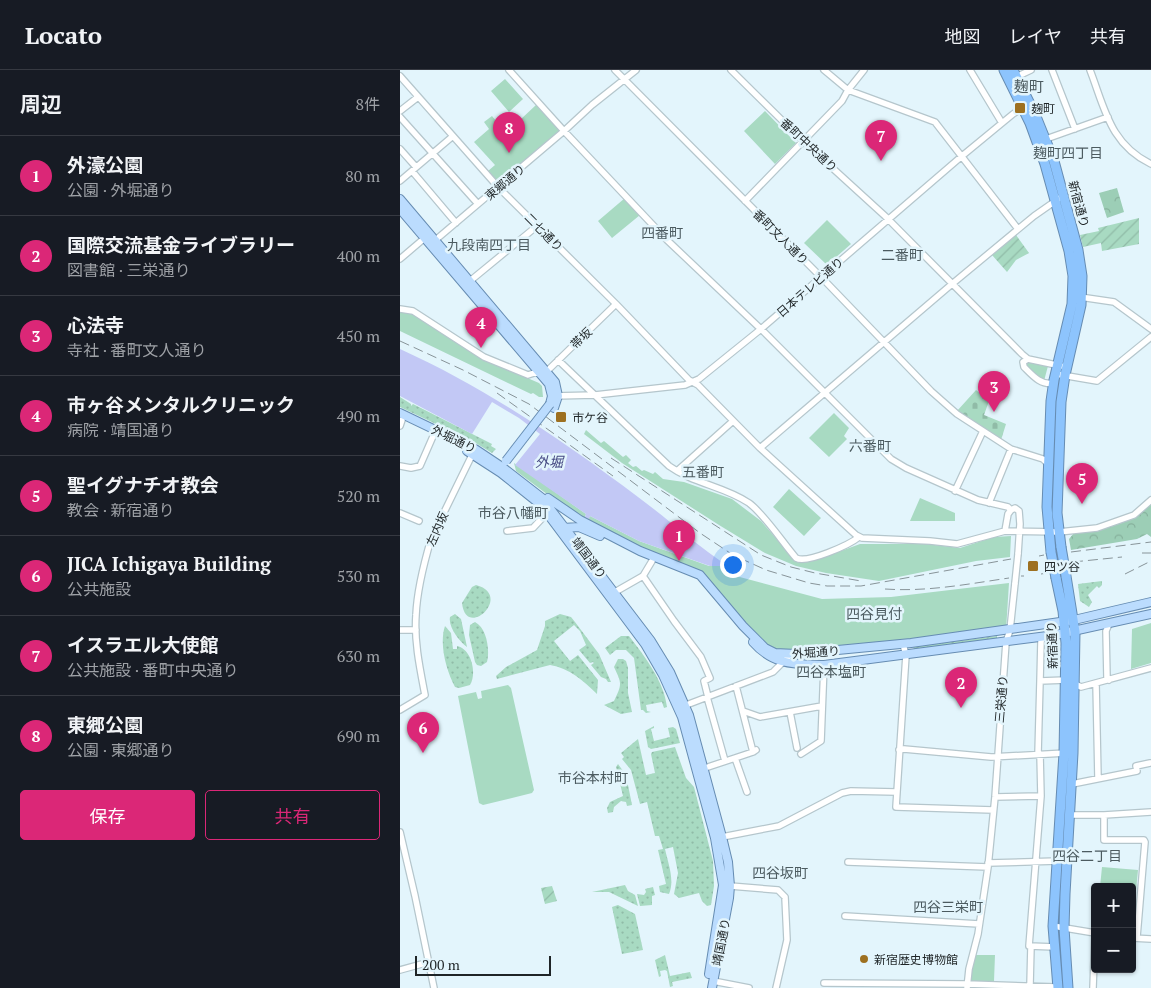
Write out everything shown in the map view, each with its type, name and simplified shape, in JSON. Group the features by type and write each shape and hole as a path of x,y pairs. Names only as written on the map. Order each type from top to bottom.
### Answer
{"highway":[{"name":"新宿通り","path":"1004,70 1013,76 1027,106 1046,139 1064,195 1078,250 1082,276 1050,417 1048,465 1048,531 1064,622 1072,784 1066,861 1064,928 1068,988"},
{"name":"新宿通り","path":"1027,106 1056,201 1078,298"},
{"name":"新宿通り","path":"1058,988 1053,926 1075,684 1074,620 1057,513 1060,373"}],"main road":[{"path":"400,199 430,239 544,374 555,382 553,401 505,467"},
{"path":"400,209 470,281 544,374"},
{"name":"外堀通り","path":"401,419 474,451 505,467"},
{"name":"外堀通り","path":"401,419 474,451"},
{"name":"靖国通り","path":"505,467 550,506 651,641 670,672 704,768 722,836 730,886 713,985"},
{"name":"靖国通り","path":"505,467 547,513 645,644 682,707 713,828 722,873 723,885 707,988"},
{"name":"外堀通り","path":"533,490 580,520 640,551 700,575 743,626 765,648 775,653 791,654 903,644 1010,630 1064,622 1151,602"},
{"name":"外堀通り","path":"556,526 585,529 652,561 693,576 702,583 762,652 772,659 784,662 824,665 1006,642 1075,632 1151,614"}],"street":[{"path":"509,70 564,131 686,259 761,329 890,459 978,500 1008,507 1011,510 1008,514 1005,531"},
{"name":"番町文人通り","path":"615,70 821,276 931,391 957,414 1011,449 1043,459 1048,465"},
{"name":"東郷通り","path":"400,259 456,223 636,70"},
{"name":"番町中央通り","path":"731,70 803,141 850,182 1028,359"},
{"path":"824,70 848,90 932,120 1018,229"},
{"path":"745,201 842,102 848,90 864,70"},
{"path":"970,70 1002,123"},
{"path":"1013,76 1031,70"},
{"path":"1052,70 1075,129"},
{"path":"1090,70 1114,132 1121,142 1137,156 1151,164"},
{"name":"二七通り","path":"400,76 498,187 616,304 689,380 733,420 760,448 859,537"},
{"path":"400,111 418,97"},
{"name":"日本テレビ通り","path":"694,383 761,329 962,156 1002,123 1027,106"},
{"path":"400,117 478,204"},
{"path":"1046,139 1108,117"},
{"path":"400,181 453,136"},
{"path":"400,149 456,223"},
{"path":"760,448 1018,229 1064,195"},
{"path":"470,281 537,226"},
{"path":"1078,298 1114,302 1151,329"},
{"name":"帯坂","path":"544,374 616,304"},
{"path":"400,309 412,311 484,357 528,375 537,372 544,374"},
{"path":"1060,373 1046,384 1037,380 1024,367 1023,362 1028,359 1060,373 1097,381 1151,337"},
{"path":"558,360 658,457 690,479 725,490 749,503 796,558 800,560 842,547 859,537 957,544 1005,531 1059,532 1102,527 1134,516 1151,500"},
{"path":"553,401 694,383"},
{"path":"677,471 733,420"},
{"path":"956,491 983,431"},
{"path":"400,466 411,468 420,466 434,434"},
{"path":"989,503 1011,449"},
{"name":"左内坂","path":"400,710 425,695 420,671 416,615 430,539 474,451"},
{"name":"三栄通り","path":"967,986 988,865 995,797 1006,642 1010,630 1018,554 1020,512 1015,508 1011,510"},
{"path":"400,513 419,521"},
{"path":"507,531 533,528 547,513"},
{"path":"1019,541 1022,537 1037,531"},
{"path":"615,592 643,576 652,561"},
{"path":"643,576 701,657 710,678 704,681 725,761"},
{"path":"1109,624 1106,631 1106,678 1109,680"},
{"path":"400,630 416,630"},
{"path":"1044,636 1041,641 1040,681 1039,754 1041,796 1028,946 1055,948"},
{"path":"903,644 906,655 896,807 993,810"},
{"path":"682,707 773,672 791,654"},
{"path":"790,712 799,751 821,741 824,665"},
{"path":"1075,684 1081,687 1151,668"},
{"path":"1040,681 1066,680"},
{"path":"1096,683 1098,778"},
{"path":"704,768 754,751 736,686"},
{"path":"743,711 760,717 822,706"},
{"path":"899,750 997,757 1069,753"},
{"path":"735,758 747,792"},
{"path":"1072,784 1137,771 1136,766 1150,763"},
{"path":"722,836 779,826 842,793 851,791 896,792"},
{"path":"995,797 1041,796"},
{"path":"1070,815 1151,812"},
{"path":"1104,815 1104,840 1144,840 1145,842 1136,928"},
{"path":"400,832 403,864 415,896 434,988"},
{"path":"848,862 988,865 1058,861"},
{"path":"730,886 778,890 785,896 787,940 776,988"},
{"path":"845,916 979,924"},
{"path":"1053,926 1091,932"},
{"path":"1136,938 1151,939"},
{"path":"1030,985 1031,946"},
{"path":"400,970 429,962"},
{"path":"1093,988 1094,973"},
{"path":"824,983 967,986 1030,985 1058,988"},
{"path":"713,985 749,988"}],"green space":[{"path":"505,79 523,99 509,112 491,91"},
{"path":"536,105 560,131 499,183 488,171 495,165 474,142 489,129 484,122 492,116 506,133"},
{"path":"765,111 796,143 775,164 744,131"},
{"path":"1117,188 1124,212 1107,218 1099,193"},
{"path":"625,198 640,215 612,238 598,221"},
{"path":"1139,218 1139,244 1102,251 1101,243 1083,247 1080,235 1099,231 1098,228"},
{"path":"827,220 851,244 827,265 804,243"},
{"path":"1016,235 1029,253 1016,260 1007,272 992,255"},
{"path":"400,310 413,314 483,359 539,383 542,386 543,397 531,394 400,331"},
{"path":"1027,362 1048,366 1044,381 1032,372 1026,365"},
{"path":"1058,382 1053,516 1051,516 1055,405"},
{"path":"976,390 989,401 984,415 1006,424 1001,440 957,411"},
{"path":"400,397 411,404 411,406 413,404 492,444 491,446 496,449 492,453 474,442 400,407"},
{"path":"834,413 849,428 844,436 847,439 829,457 809,438"},
{"path":"586,430 601,443 604,441 623,457 626,455 631,460 628,463 633,467 636,466 642,471 653,474 655,472 663,479 684,482 732,499 761,521 797,562 802,563 822,558 860,544 926,544 960,548 994,537 1011,536 1010,557 976,561 879,581 826,573 796,566 765,553 622,463 584,434"},
{"path":"514,463 586,514 585,517 588,519 590,516 639,541 709,566 728,566 736,576 822,599 891,597 1009,583 1006,630 780,653 765,648 700,574 651,555 571,512 516,471"},
{"path":"789,489 821,518 804,536 773,507"},
{"path":"920,498 955,513 955,521 910,521"},
{"path":"1151,503 1151,537 1147,534 1137,539 1071,550 1069,539 1074,533 1098,531 1135,518"},
{"path":"1102,581 1102,585 1099,588 1097,586 1088,595 1092,602 1089,607 1080,601 1078,584"},
{"path":"476,585 486,590 490,597 489,605 485,612 478,617 471,618 465,614 462,603 472,587"},
{"path":"455,614 461,619 467,647 452,629 450,617"},
{"path":"560,614 571,617 599,654 611,682 601,677 591,665 594,663 590,663 579,650 586,645 580,631 574,625 554,641 570,661 578,655 598,680 597,694 570,672 550,665 497,679 496,676 506,667 537,650 545,621"},
{"path":"475,622 485,634 488,646 487,662 481,666 475,662 469,635 470,625"},
{"path":"1151,623 1151,663 1131,669 1132,629"},
{"path":"445,626 451,633 453,649 457,649 457,646 462,648 470,657 473,675 470,685 459,688 455,687 452,680 446,665 443,649"},
{"path":"621,636 629,636 647,661 662,688 667,707 664,708 662,702 646,705 647,711 651,712 646,713 641,710 634,658 626,650 616,650 610,655 605,648"},
{"path":"997,636 997,639 914,649 913,647"},
{"path":"618,659 626,661 628,668 628,693 632,712 621,714 604,705 614,701 620,687 620,681 614,667"},
{"path":"508,685 511,688 534,790 532,793 483,805 479,803 458,696 476,692 478,699 482,698 481,691"},
{"path":"654,726 651,729 654,741 670,737 668,728 673,727 676,729 680,743 651,749 648,747 645,731"},
{"path":"638,739 646,775 655,773 652,752 675,747 686,778 694,787 713,861 714,886 711,905 707,906 702,901 699,893 679,898 674,894 678,873 673,847 665,849 670,871 671,889 669,894 660,892 659,886 666,884 658,850 663,849 659,836 655,836 647,802 640,804 631,770 622,759 624,757 621,753"},
{"path":"618,764 626,775 632,805 627,806 626,802 621,801 614,807 613,812 608,813 607,808 610,802 623,796 616,767"},
{"path":"1102,867 1138,870 1136,891 1136,883 1100,883"},
{"path":"625,885 628,891 635,895 638,906 609,892 592,892"},
{"path":"552,886 557,901 545,904 541,888"},
{"path":"653,887 655,895 652,896 652,905 640,906 637,894 644,895 645,889"},
{"path":"618,905 635,914 643,950 622,954 612,907"},
{"path":"665,955 670,976 690,972 692,978 672,982 673,986 670,987 667,971 660,971 661,976 659,977 655,960"},
{"path":"975,955 995,955 994,981 970,981"}],"water":[{"name":"外堀","path":"400,349 432,364 493,398 552,436 638,497 728,566 710,566 639,541 590,516 589,519 585,517 586,514 515,465 540,434 519,418 492,402 472,434 400,396"}],"railway":[{"path":"400,341 463,370 529,404 700,533 733,555 766,570 809,583 827,586 861,586 1011,559"},
{"path":"497,393 613,476"},
{"path":"611,458 761,555 791,567 861,581"},
{"path":"1071,552 1151,542"},
{"path":"1142,553 1151,553"},
{"path":"1039,556 1044,555"},
{"path":"1073,562 1122,557"},
{"path":"1125,574 1151,561"},
{"path":"1041,574 1047,573"},
{"path":"885,589 932,588 1009,578"}],"place":[{"name":"麹町","path":"1020,108"},
{"name":"東郷公園","path":"509,153"},
{"name":"イスラエル大使館","path":"881,161"},
{"name":"市ヶ谷メンタルクリニック","path":"481,348"},
{"name":"心法寺","path":"994,412"},
{"name":"市ケ谷","path":"561,417"},
{"name":"聖イグナチオ教会","path":"1082,504"},
{"name":"外濠公園","path":"679,561"},
{"name":"四ツ谷","path":"1033,566"},
{"name":"国際交流基金ライブラリー","path":"961,708"},
{"name":"JICA Ichigaya Building","path":"423,753"},
{"name":"新宿歴史博物館","path":"864,959"}],"district":[{"name":"麹町","path":"1029,86"},
{"name":"麹町四丁目","path":"1068,152"},
{"name":"四番町","path":"662,232"},
{"name":"九段南四丁目","path":"489,244"},
{"name":"二番町","path":"902,254"},
{"name":"六番町","path":"870,445"},
{"name":"五番町","path":"703,471"},
{"name":"市谷八幡町","path":"513,512"},
{"name":"四谷見付","path":"874,613"},
{"name":"四谷本塩町","path":"831,671"},
{"name":"市谷本村町","path":"593,777"},
{"name":"四谷二丁目","path":"1087,855"},
{"name":"四谷坂町","path":"780,872"},
{"name":"四谷三栄町","path":"948,906"}]}
